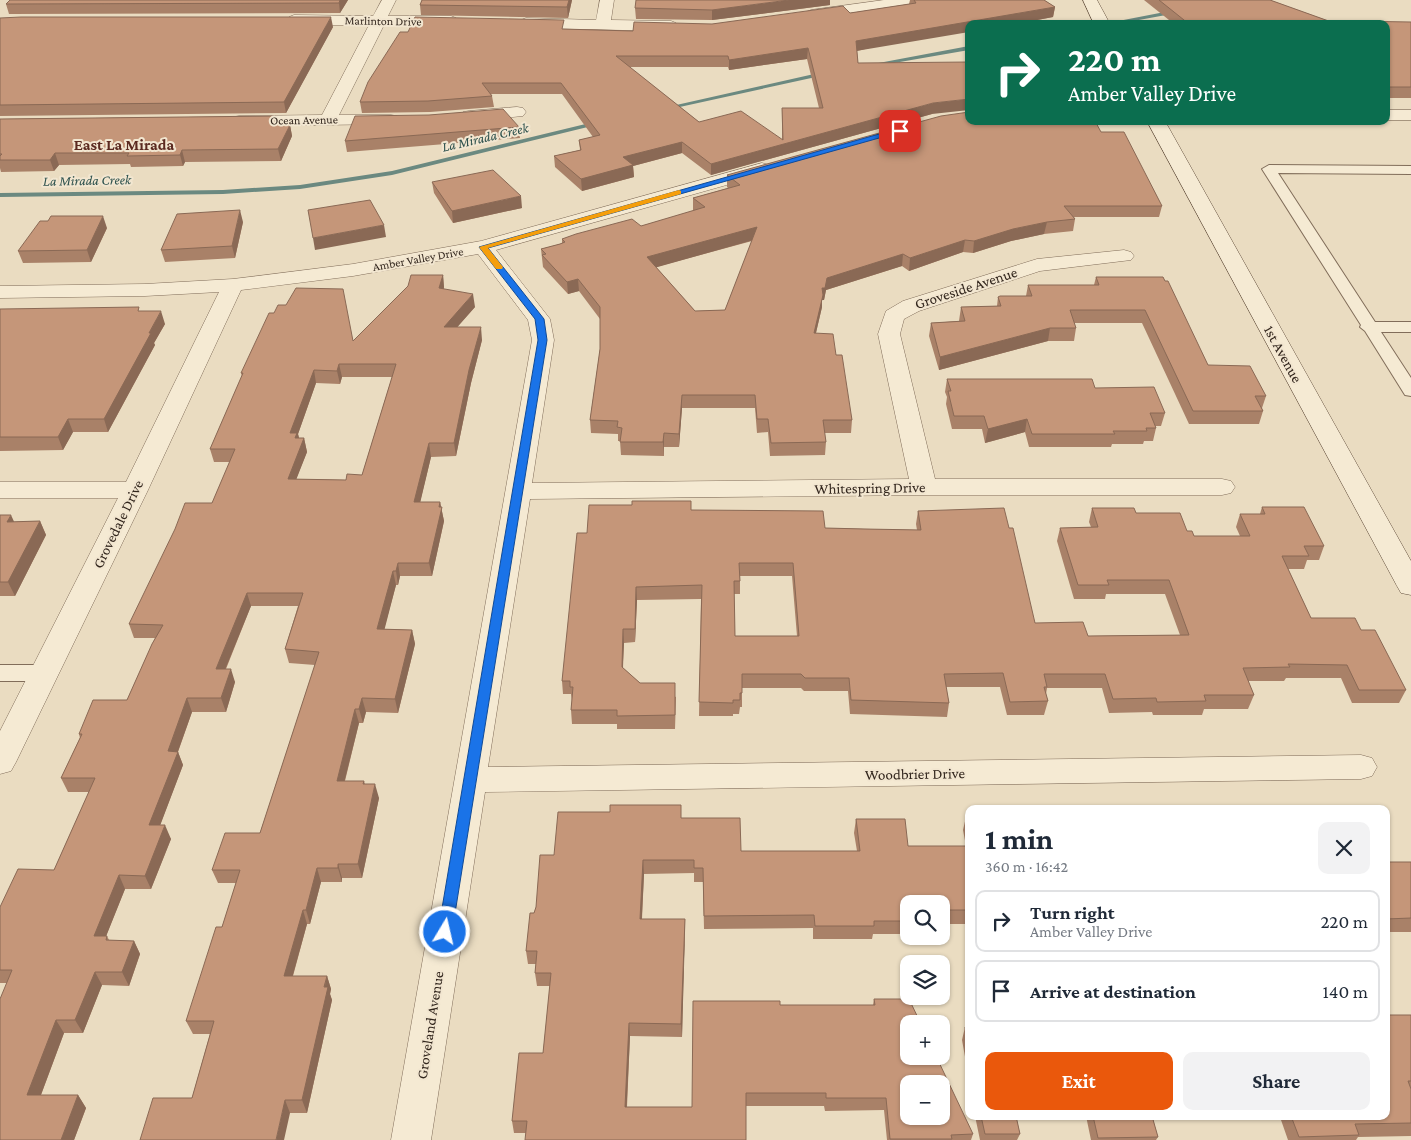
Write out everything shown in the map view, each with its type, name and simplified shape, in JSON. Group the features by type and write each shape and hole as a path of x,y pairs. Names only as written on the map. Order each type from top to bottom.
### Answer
{"street":[{"path":"328,120 389,0"},
{"path":"603,25 607,0"},
{"path":"799,16 872,3 914,0"},
{"path":"1090,0 1100,19"},
{"name":"Marlinton Drive","path":"280,20 466,22"},
{"path":"515,23 682,26"},
{"path":"450,118 517,112"},
{"path":"1390,115 1411,115"},
{"name":"Ocean Avenue","path":"219,121 412,119"},
{"name":"1st Avenue","path":"1158,125 1411,586"},
{"name":"Amber Valley Drive","path":"0,292 145,290 233,285 354,270 483,247 777,165"},
{"name":"Groveland Avenue","path":"412,1140 543,340 539,319 483,247"},
{"name":"Groveside Avenue","path":"924,487 889,334 894,316 911,306 1038,265 1124,256"},
{"name":"Grovedale Drive","path":"0,762 135,490 233,285"},
{"name":"Whitespring Drive","path":"518,491 924,487 1222,487"},
{"path":"0,490 135,490"},
{"name":"Woodbrier Drive","path":"470,780 1361,767"}],"lane":[{"path":"1411,170 1269,170 1368,327 1411,390"},
{"path":"1368,327 1411,327"},
{"path":"0,673 44,673"}],"building":[{"path":"10,0 340,0 339,3 6,4"},
{"path":"422,0 569,0 567,7 420,5"},
{"path":"636,0 789,0 712,10 635,8"},
{"path":"914,0 1044,0 1055,7 979,20 965,20 965,22 856,41 858,63 965,62 965,99 933,103 711,164 682,142 623,157 633,165 581,179 554,156 581,150 579,140 600,135 561,83 482,83 492,96 428,101 360,102 368,82 400,32 408,32 415,17 564,20 562,29 633,31 634,22 712,24 843,6 850,13 916,3","holes":["808,48 823,108 782,108 783,140 741,111 699,122 616,56 728,56 729,60"]},
{"path":"1159,0 1270,0 1326,20 1184,20"},
{"path":"331,17 284,102 0,105 0,18"},
{"path":"1390,22 1411,22 1411,87 1390,87"},
{"path":"503,109 519,127 345,141 355,116 429,115"},
{"path":"965,113 965,125 1097,125 1101,132 1124,132 1162,206 1064,206 1075,219 1013,229 974,241 965,240 910,258 903,254 827,278 825,288 822,288 823,295 814,333 833,334 836,355 842,355 852,420 823,420 826,442 771,443 768,419 757,419 755,395 682,395 679,434 664,433 663,442 620,442 622,428 617,427 618,421 590,420 600,349 600,307 578,279 567,282 542,255 546,254 541,249 565,242 562,239 576,234 632,219 641,226 705,207 693,198 740,185 727,175 941,116","holes":["757,227 725,310 695,311 647,257"]},
{"path":"276,116 271,124 290,125 278,149 182,150 180,155 127,156 129,153 55,153 50,160 0,160 2,154 0,154 0,119"},
{"path":"493,170 521,196 452,211 432,182"},
{"path":"370,200 384,225 313,238 308,210"},
{"path":"240,210 232,246 161,250 177,214"},
{"path":"51,216 103,216 87,250 18,251 40,221 48,221"},
{"path":"411,275 443,275 439,288 473,294 444,327 481,327 469,370 454,443 429,443 414,502 440,502 439,507 442,507 429,563 398,563 396,571 393,571 377,629 412,630 395,699 362,698 359,709 355,709 337,781 364,781 363,784 375,784 358,864 338,864 338,868 317,868 306,910 303,910 284,976 327,976 324,987 328,987 302,1100 285,1100 276,1140 140,1140 153,1098 192,1098 214,1021 186,1021 216,927 222,927 240,870 212,870 225,833 260,833 319,652 285,649 303,593 247,593 216,669 231,669 221,698 187,698 168,751 178,752 149,825 165,825 145,876 119,875 94,936 107,936 106,940 134,941 122,972 95,972 75,1020 56,1020 27,1095 78,1095 61,1140 0,1140 0,999 12,970 0,970 0,907 18,869 54,870 95,778 61,778 82,734 79,734 93,700 127,700 152,644 163,625 129,624 175,529 185,503 212,503 235,449 210,449 243,373 241,373 269,313 274,313 278,305 286,305 296,288 343,289 353,341 408,286","holes":["339,364 396,364 362,475 347,474 346,480 288,479 304,438 295,438 297,433 290,433 314,370 337,371"]},
{"path":"1096,277 1163,277 1165,281 1168,281 1208,365 1250,366 1266,396 1255,396 1263,411 1193,411 1145,310 1070,310 1076,328 1050,328 940,357 931,323 965,321 961,307 1001,306 998,297 1000,296 1032,296 1028,285 1099,285"},
{"path":"139,307 138,311 161,311 104,419 68,419 58,437 0,437 0,309"},
{"path":"947,379 1092,379 1095,388 1154,387 1165,413 1150,413 1156,428 1146,428 1147,431 1113,431 1115,434 1032,434 1027,419 988,429 984,416 954,416 948,391 951,391"},
{"path":"632,501 691,501 691,510 823,511 825,528 921,530 918,511 1004,508 1009,528 1013,528 1035,623 1083,622 1088,636 1189,635 1169,580 1107,580 1109,585 1078,585 1060,528 1098,527 1092,508 1134,508 1136,513 1180,513 1187,531 1192,531 1194,536 1250,536 1240,514 1265,514 1262,507 1304,507 1324,546 1304,546 1309,556 1282,556 1311,618 1355,618 1361,630 1375,630 1406,690 1359,690 1347,665 1288,664 1290,667 1243,668 1254,695 1204,695 1206,701 1157,702 1156,698 1113,699 1105,674 1044,674 1047,687 1044,687 1048,701 1010,702 1003,673 944,674 949,703 851,700 849,678 805,678 801,674 742,674 740,700 733,700 733,703 699,702 702,585 636,587 635,629 623,629 622,667 640,683 675,683 675,715 617,716 617,710 571,710 573,687 570,687 570,681 562,681 577,533 587,533 589,505 632,505","holes":["739,563 793,563 799,636 735,636 734,581 740,581"]},
{"path":"0,515 11,515 7,522 40,521 8,582 0,582"},
{"path":"610,805 681,805 681,818 740,818 741,851 860,851 856,819 905,819 908,846 965,846 965,910 950,910 950,895 900,895 900,921 874,921 874,926 815,926 814,915 704,916 703,868 694,868 694,860 643,860 640,919 685,919 681,1024 629,1023 625,1107 692,1107 693,1001 780,1001 780,1005 875,1005 874,999 900,999 900,1005 912,1005 917,1015 900,1015 900,1065 940,1065 945,1075 900,1075 900,1125 950,1125 950,1086 973,1134 951,1135 952,1139 890,1139 886,1098 826,1098 826,1093 746,1093 746,1140 525,1140 527,1121 512,1121 519,1053 543,1053 551,973 535,973 537,951 526,951 530,913 534,913 536,907 540,855 554,855 558,812 610,812"},
{"path":"1390,862 1411,862 1411,918 1390,919"},
{"path":"1390,1015 1411,1015 1411,1081 1408,1081 1411,1089 1411,1123 1355,1124 1359,1135 1299,1137 1293,1120 1390,1120"},
{"path":"982,1120 1017,1120 1020,1134 985,1134"},
{"path":"1094,1120 1153,1120 1158,1137 1098,1138"}],"waterway":[{"name":"La Mirada Creek","path":"1129,20 1175,12"},
{"name":"La Mirada Creek","path":"871,65 965,49"},
{"name":"La Mirada Creek","path":"666,108 823,74"},
{"name":"La Mirada Creek","path":"0,195 223,192 300,187 392,173 598,123"}],"slow traffic":[{"path":"499,267 483,247 679,193"}],"district":[{"name":"East La Mirada","path":"124,144"}],"route":[{"path":"445,932 543,340 539,319 483,247 900,131"}]}
